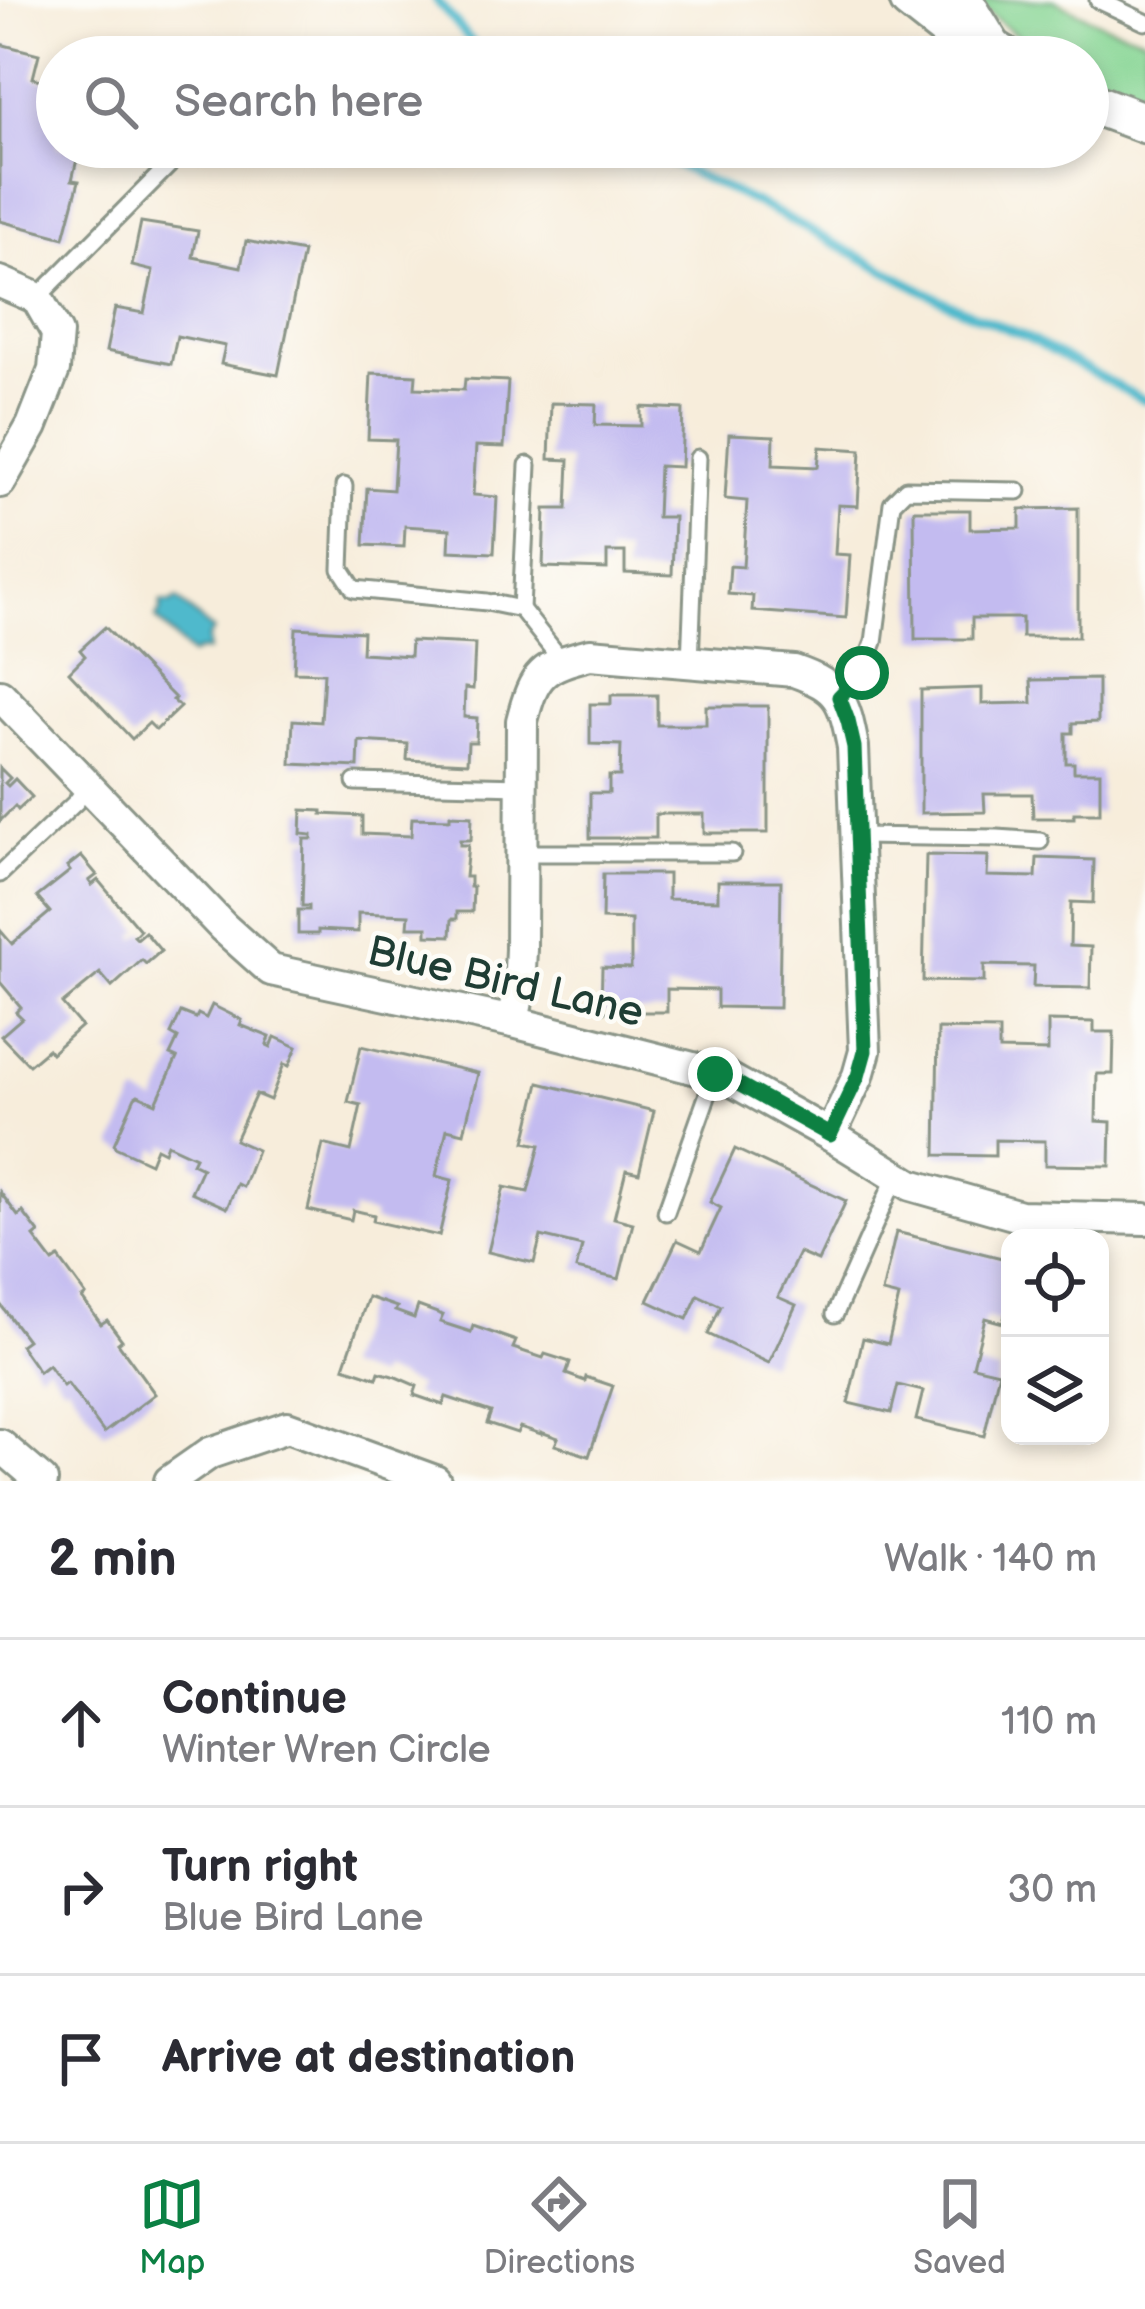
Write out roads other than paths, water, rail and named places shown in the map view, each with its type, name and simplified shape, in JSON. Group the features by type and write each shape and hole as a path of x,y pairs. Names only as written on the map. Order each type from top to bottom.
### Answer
{"street":[{"path":"910,0 959,36"},
{"path":"959,0 985,36"},
{"path":"1109,110 1145,123"},
{"path":"0,282 37,298 57,333 54,370 32,426 0,482"},
{"path":"513,1022 519,991 522,721 529,693 542,673 562,661 590,654 794,671 820,680 839,697 854,747 865,1051 830,1135"},
{"name":"Blue Bird Lane","path":"0,695 223,927 271,970 513,1022 724,1076 911,1185 1020,1216 1145,1219"},
{"path":"170,1481 210,1453 286,1427 436,1481"},
{"path":"0,1445 42,1481"}],"lane":[{"path":"1098,0 1145,22"},
{"path":"37,298 167,168"},
{"path":"690,663 698,458"},
{"path":"520,609 528,465"},
{"path":"344,486 341,569 354,590 520,609 562,661"},
{"path":"839,697 862,673 874,642 892,502 906,489 1018,491"},
{"path":"355,782 522,786"},
{"path":"0,874 87,787"},
{"path":"857,836 1040,841"},
{"path":"521,853 732,853"},
{"path":"666,1212 715,1074"},
{"path":"835,1314 896,1176"}],"water":[{"path":"177,599 213,631 208,651 191,655 156,618 161,602"}],"waterway":[{"path":"436,0 467,36"},
{"path":"682,168 949,304 1024,336 1145,401"}]}
